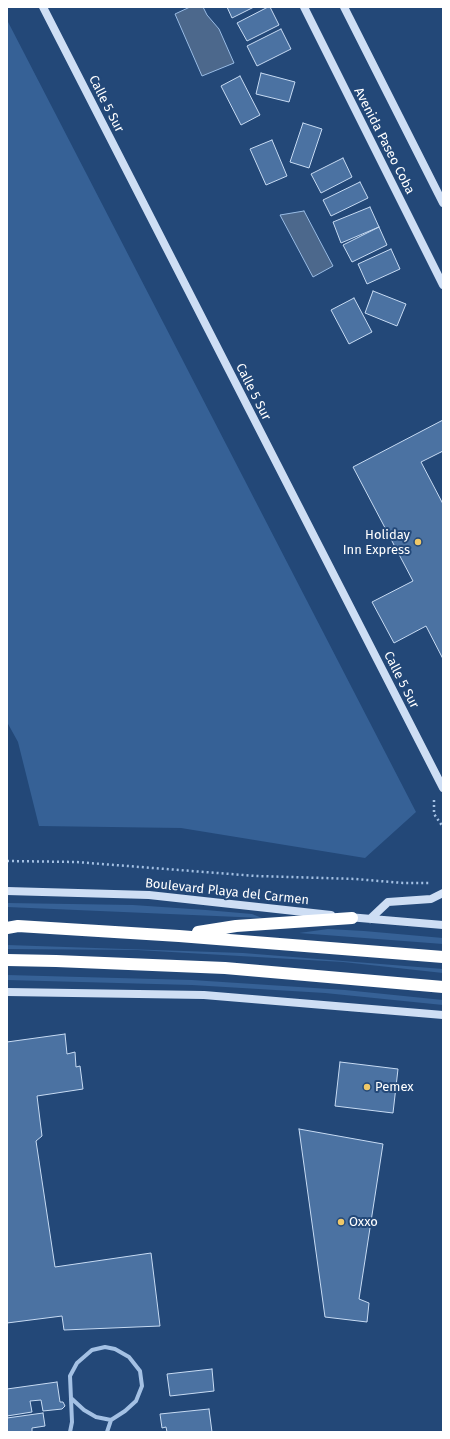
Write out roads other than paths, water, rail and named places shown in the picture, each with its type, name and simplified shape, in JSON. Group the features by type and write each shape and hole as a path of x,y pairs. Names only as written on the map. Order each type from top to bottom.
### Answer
{"highway":[{"path":"179,936 236,926 352,918"},
{"path":"11,925 179,936 443,957"},
{"path":"7,960 225,968 443,987"}],"main road":[{"name":"Calle 5 Sur","path":"43,7 443,788"},
{"name":"Avenida Paseo Coba","path":"304,7 443,285"},
{"name":"Avenida Paseo Coba","path":"344,7 443,203"},
{"name":"Boulevard Playa del Carmen","path":"7,891 149,895 352,918 443,925"},
{"path":"370,919 388,902 431,899 443,893"},
{"path":"7,992 204,995 443,1015"}],"street":[{"path":"70,1432 72,1422 70,1376 77,1363 92,1350 105,1347 115,1349 129,1357 140,1372 142,1386 136,1401 125,1411 111,1420 107,1432"},
{"path":"71,1398 84,1410 96,1417 111,1420"}],"place":[{"name":"Holiday Inn Express","path":"418,542"},
{"name":"Pemex","path":"367,1087"},
{"name":"Oxxo","path":"341,1222"}]}
